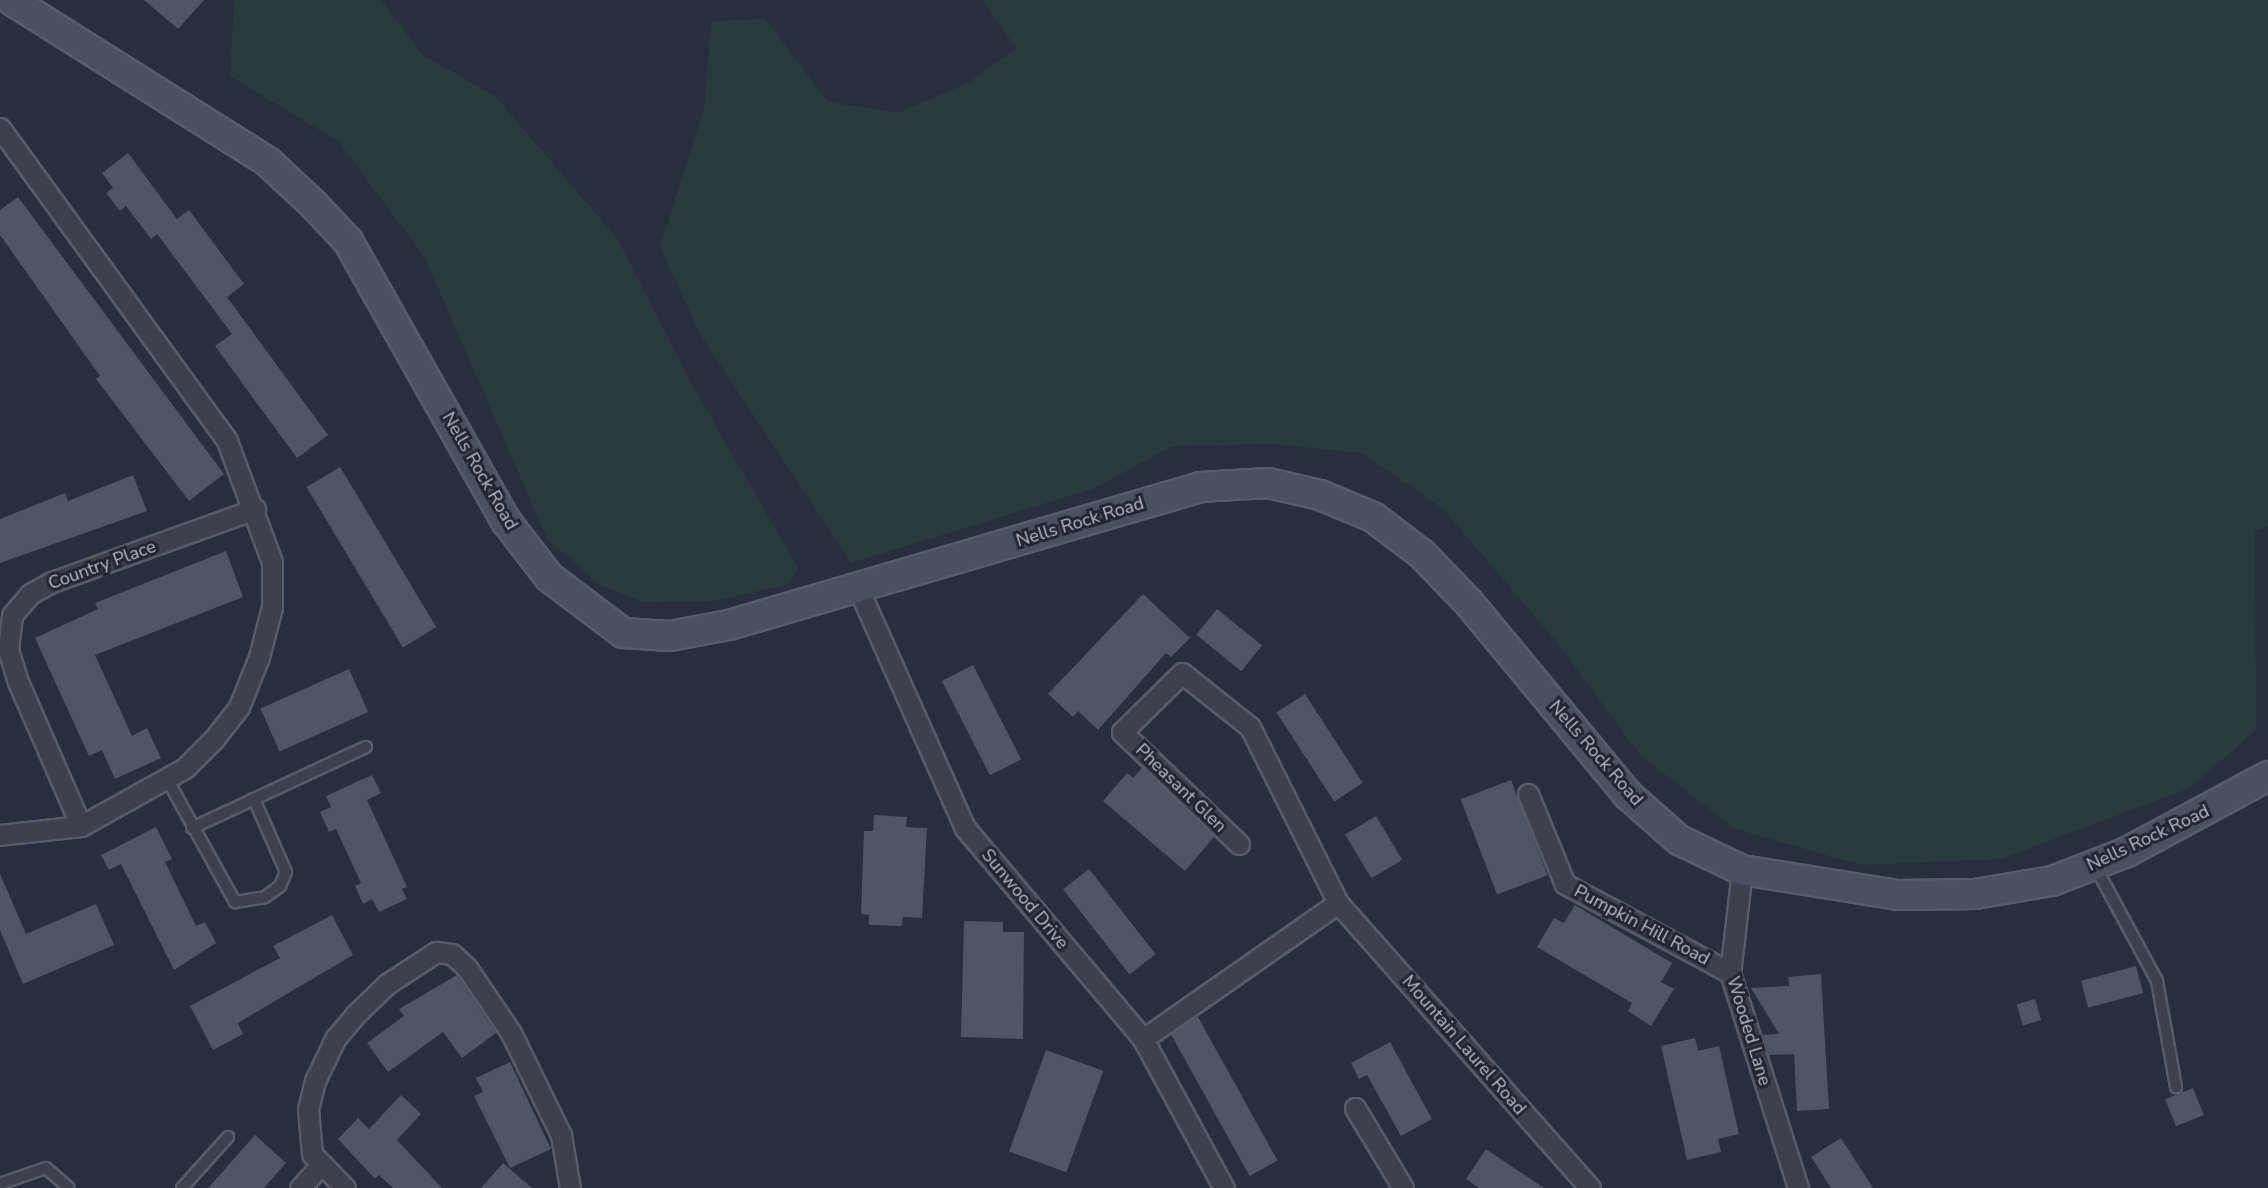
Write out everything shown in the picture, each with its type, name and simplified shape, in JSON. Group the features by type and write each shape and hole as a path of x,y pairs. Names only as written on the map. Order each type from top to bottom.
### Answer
{"main road":[{"name":"Nells Rock Road","path":"11,0 268,162 348,241 506,521 549,577 583,608 623,633 670,636 859,590 1199,487 1268,482 1320,495 1373,517 1423,554 1628,795 1679,840 1742,870 1898,895 1975,894 2052,881 2095,864 2268,776"}],"street":[{"path":"0,128 228,441 255,509 272,562 272,607 258,657 232,715 204,750 167,779 81,826 0,835"},
{"name":"Country Place","path":"81,826 18,682 8,649 12,615 30,594 52,582 255,509"},
{"name":"Sunwood Drive","path":"859,590 965,828 1143,1039 1224,1188"},
{"name":"Mountain Laurel Road","path":"1122,732 1182,673 1250,727 1338,902 1590,1188"},
{"name":"Pheasant Glen","path":"1122,732 1239,844"},
{"name":"Pumpkin Hill Road","path":"1528,794 1565,884 1730,973"},
{"name":"Wooded Lane","path":"1742,870 1730,973 1798,1188"},
{"path":"1143,1039 1338,902"},
{"path":"345,1188 319,1167 312,1154 308,1109 335,1039 387,984 436,952 452,954 467,968 511,1032 561,1135 570,1188"},
{"path":"1356,1108 1406,1188"},
{"path":"300,1188 319,1167"}],"lane":[{"path":"192,828 366,747"},
{"path":"167,779 226,894 235,902 250,904 280,886 286,872 254,799"},
{"path":"2095,864 2157,981 2176,1087"},
{"path":"182,1188 228,1137"},
{"path":"0,1184 46,1168 69,1188"}],"shaded area":[{"path":"234,0 381,0 423,55 495,96 617,238 694,388 798,568 789,584 714,601 642,602 598,584 547,538 425,258 338,141 230,76"},
{"path":"982,0 2268,0 2268,527 2255,531 2256,730 2190,788 2001,859 1861,865 1735,829 1640,755 1559,645 1442,508 1361,453 1273,444 1172,446 1095,488 851,563 700,334 660,247 704,109 711,21 765,19 828,102 898,113 968,83 1016,48"}],"building":[{"path":"144,0 204,0 178,29"},
{"path":"128,153 177,219 189,210 244,284 227,297 328,435 297,458 215,346 232,334 157,234 151,239 126,206 120,211 106,193 113,188 102,173"},
{"path":"18,197 224,474 189,501 96,379 100,376 0,235 0,210"},
{"path":"340,467 436,627 403,647 307,487"},
{"path":"133,475 147,511 0,563 0,519 65,493 68,501"},
{"path":"226,551 243,597 95,655 132,736 147,728 161,758 115,779 102,750 89,756 35,638 98,609 95,603"},
{"path":"1143,594 1190,638 1171,657 1166,653 1098,730 1078,711 1073,717 1048,694"},
{"path":"1217,609 1262,646 1241,671 1196,635"},
{"path":"973,665 1021,759 990,775 942,681"},
{"path":"349,669 368,712 280,751 260,708"},
{"path":"1305,694 1363,783 1334,801 1276,713"},
{"path":"1142,768 1214,837 1185,871 1103,801 1127,773 1133,778"},
{"path":"372,775 381,793 367,800 407,887 402,889 407,899 379,912 372,899 363,904 355,886 361,883 336,829 329,832 320,812 331,807 326,796"},
{"path":"1511,780 1548,875 1497,895 1461,799"},
{"path":"874,815 907,817 906,827 927,828 922,918 903,917 902,926 869,925 869,915 861,914 864,831 873,831"},
{"path":"1376,816 1402,860 1371,878 1345,835"},
{"path":"156,827 172,859 165,862 196,926 205,922 216,943 174,970 121,864 109,870 101,855"},
{"path":"1089,869 1155,954 1129,974 1063,889"},
{"path":"0,874 26,934 96,904 114,945 23,984 0,930"},
{"path":"1575,905 1672,963 1661,982 1674,989 1651,1026 1628,1011 1632,1003 1537,947 1554,918 1564,923"},
{"path":"332,915 353,955 238,1023 243,1034 213,1050 190,1006 280,958 273,946"},
{"path":"964,921 1003,922 1003,932 1024,932 1023,1039 961,1037"},
{"path":"2136,966 2143,993 2088,1008 2081,981"},
{"path":"1821,974 1829,1109 1797,1111 1794,1054 1769,1055 1762,1035 1779,1034 1751,988 1789,986 1788,977"},
{"path":"457,975 496,1033 462,1058 443,1032 388,1072 367,1043 404,1016 399,1009"},
{"path":"2035,999 2041,1020 2023,1025 2017,1004"},
{"path":"1198,1017 1278,1160 1250,1176 1170,1033"},
{"path":"1695,1038 1698,1051 1719,1046 1739,1134 1718,1139 1721,1152 1687,1160 1661,1046"},
{"path":"1390,1042 1432,1119 1401,1136 1367,1075 1359,1079 1351,1063"},
{"path":"1046,1050 1103,1071 1066,1172 1009,1151"},
{"path":"510,1062 551,1149 510,1168 474,1096 483,1092 476,1078"},
{"path":"2193,1088 2204,1115 2176,1126 2165,1099"},
{"path":"401,1095 421,1114 397,1140 442,1188 393,1188 379,1175 375,1179 338,1139 358,1118 369,1129"},
{"path":"255,1135 286,1163 264,1188 208,1188"},
{"path":"1841,1138 1873,1188 1831,1188 1811,1157"},
{"path":"1486,1149 1544,1188 1479,1188 1466,1179"},
{"path":"503,1163 532,1188 481,1188"}]}
